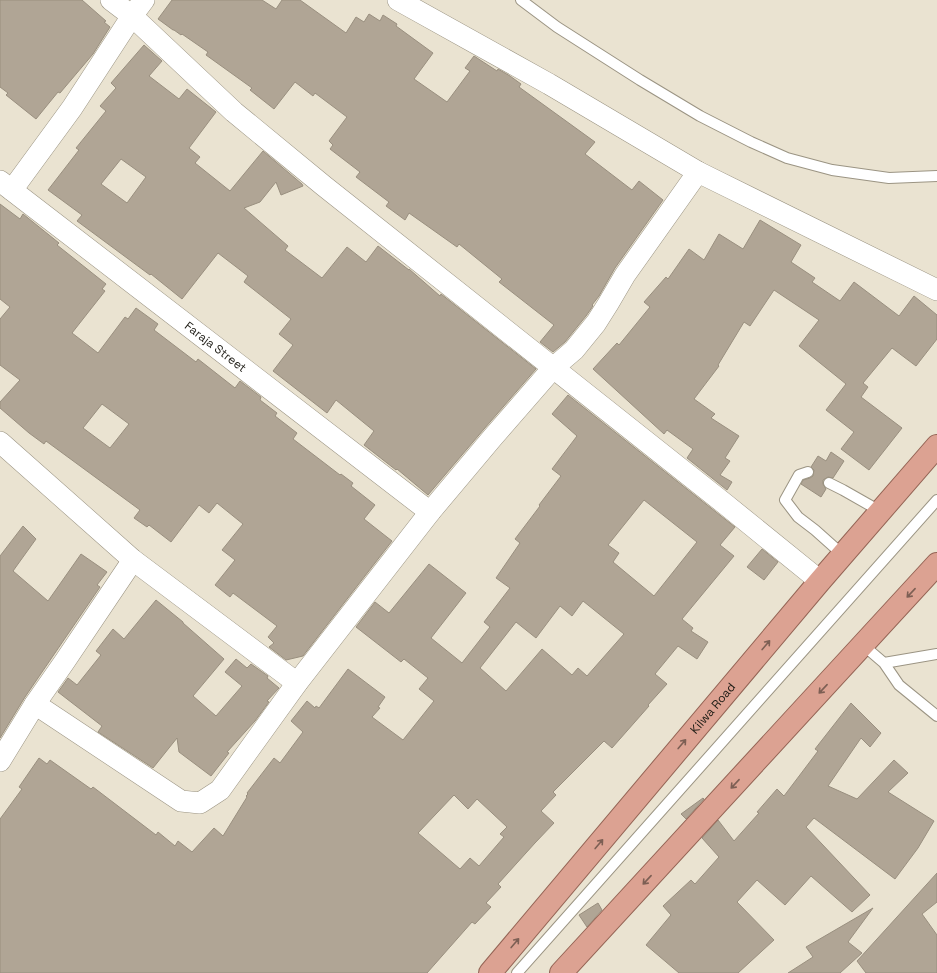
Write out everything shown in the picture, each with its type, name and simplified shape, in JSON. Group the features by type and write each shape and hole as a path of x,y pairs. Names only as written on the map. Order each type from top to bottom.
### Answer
{"highway":[{"name":"Kilwa Road","path":"490,973 820,581 937,446"},
{"path":"561,973 937,564"}],"street":[{"path":"111,0 138,8 234,112 324,186 820,581"},
{"path":"398,0 549,84 698,172 937,290"},
{"path":"6,185 72,108 138,8"},
{"path":"35,704 181,801 200,803 220,790 297,683 430,512 492,437 553,368 574,350 596,323 624,275 698,172"},
{"name":"Faraja Street","path":"6,185 430,512"},
{"path":"0,442 133,560 297,683"},
{"path":"0,761 35,704 133,560"}],"lane":[{"path":"521,0 557,27 700,116 751,142 787,158 832,170 889,178 937,176"},
{"path":"808,472 799,475 785,500 798,517 816,530 843,555"},
{"path":"829,483 880,511"},
{"path":"517,973 937,500"},
{"path":"863,645 884,663 899,685 937,716"},
{"path":"884,663 937,654"}],"building":[{"path":"0,0 82,0 106,21 104,22 110,27 93,54 60,93 58,92 36,119 6,95 8,93 0,87"},
{"path":"172,0 262,0 276,9 282,0 300,0 346,33 356,17 364,22 369,14 380,21 383,15 397,24 396,26 433,53 414,79 447,102 470,71 465,68 474,56 497,71 498,69 510,76 521,84 519,87 595,142 585,154 632,190 639,181 663,200 615,268 586,316 565,342 553,352 540,342 554,325 499,282 502,279 459,244 457,247 409,213 405,220 386,206 389,202 356,177 360,172 330,149 333,145 329,141 347,117 315,93 313,96 295,82 274,109 250,90 252,88 206,55 208,52 158,19"},
{"path":"144,45 162,61 149,76 179,99 187,89 216,112 189,148 200,157 195,163 230,191 263,151 302,184 303,186 281,195 276,182 260,202 244,208 288,246 285,250 322,278 347,247 366,262 378,246 409,269 440,296 441,294 536,369 428,495 397,469 396,470 364,445 374,431 336,400 327,413 273,371 293,345 279,334 291,319 244,282 248,276 218,253 182,299 151,274 150,275 77,221 82,215 48,190 79,150 76,148 106,111 100,106 116,88 111,83","holes":["121,159 146,177 127,203 101,184"]},
{"path":"0,204 20,219 23,214 59,243 57,245 106,284 102,289 105,291 72,333 98,353 125,317 128,319 136,308 158,324 154,330 196,362 198,359 235,388 240,381 261,397 260,400 277,413 275,416 297,433 293,439 340,475 341,474 353,483 351,486 375,505 364,519 392,541 303,656 286,660 269,647 274,643 268,637 277,626 233,593 230,597 215,585 235,560 222,550 243,524 217,503 209,513 199,505 171,542 149,525 147,527 134,518 140,510 46,441 44,444 0,408 0,402 20,380 0,365 0,319 10,307 0,299","holes":["102,404 129,424 110,448 83,428"]},
{"path":"760,220 801,245 791,262 815,278 812,282 840,301 854,282 899,316 914,296 937,315 937,339 916,366 892,348 863,383 868,387 861,397 902,428 869,470 841,449 854,432 826,410 846,384 799,346 819,320 774,290 750,326 744,322 718,365 719,366 694,399 715,414 711,418 739,436 725,458 730,461 720,475 732,482 727,490 687,458 693,449 667,430 664,434 593,369 617,343 619,345 650,307 644,302 666,277 668,279 689,249 704,260 719,234 743,249"},
{"path":"568,395 735,527 720,545 734,556 682,619 693,628 691,631 708,642 697,659 678,646 655,674 667,684 612,748 604,741 553,792 556,795 541,811 554,823 498,884 501,887 486,903 491,907 475,924 472,922 427,973 0,973 0,819 22,789 19,787 39,758 47,764 50,760 91,789 93,787 156,835 158,832 175,846 178,841 192,852 214,828 223,836 247,797 247,793 274,758 280,763 303,732 291,721 307,701 315,708 316,706 319,708 348,669 385,697 378,707 380,708 372,717 403,740 434,701 419,689 428,678 404,659 401,662 356,627 375,602 389,613 429,564 466,593 431,638 462,663 490,627 484,622 510,588 496,578 520,543 515,539 561,476 552,469 577,436 552,414","holes":["644,500 697,542 654,596 613,562 619,553 608,545","583,601 624,634 587,676 578,668 572,675 542,649 506,691 480,668 516,622 536,638 560,606 572,616","454,795 468,809 477,799 507,827 500,834 504,837 479,866 470,858 460,869 418,833"]},
{"path":"831,452 844,461 833,478 828,477 823,480 823,484 826,489 821,497 801,484 803,480 813,476 814,470 811,467 818,456 826,461"},
{"path":"23,526 36,539 13,571 48,601 81,554 107,572 97,585 100,587 25,697 0,738 0,556"},
{"path":"762,549 778,562 764,580 747,567"},
{"path":"156,600 224,659 193,696 216,716 242,686 225,672 236,659 247,668 251,664 268,676 267,678 279,688 267,701 269,702 255,721 227,752 229,753 211,776 179,752 177,738 153,768 98,732 102,726 58,692 68,678 77,685 101,655 96,651 113,629 124,639"},
{"path":"851,703 881,733 870,747 861,738 828,786 857,799 894,760 908,773 888,792 934,821 918,848 895,879 814,818 806,827 870,895 852,912 811,876 785,905 757,880 737,902 774,940 738,973 679,973 646,945 671,915 663,906 691,880 695,884 719,857 702,838 718,820 734,841 759,813 757,812 777,789 784,796 818,751 815,749"},
{"path":"703,798 704,799 686,819 681,814"},
{"path":"937,873 937,902 922,914 937,935 937,973 866,973 857,961"},
{"path":"598,903 602,910 587,927 579,915"},
{"path":"873,908 848,942 862,953 840,973 788,973 813,957 806,947"}]}
